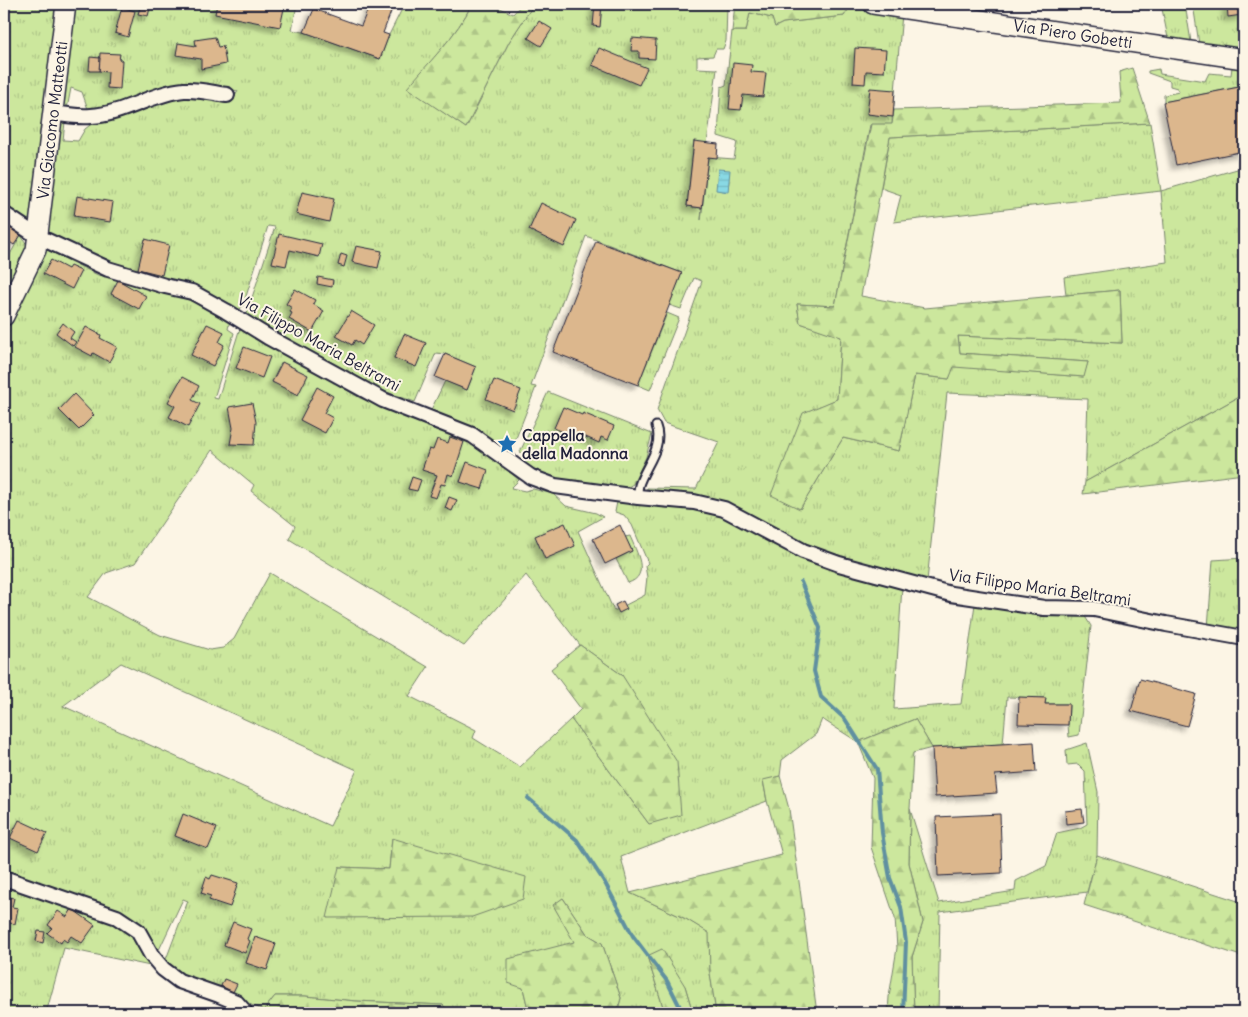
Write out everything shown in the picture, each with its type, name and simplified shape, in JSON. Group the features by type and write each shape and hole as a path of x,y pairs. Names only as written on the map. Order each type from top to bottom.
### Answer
{"street":[{"name":"Via Giacomo Matteotti","path":"4,316 36,250 66,4"},
{"name":"Via Piero Gobetti","path":"873,4 1244,59"},
{"path":"53,113 70,116 92,116 116,110 164,93 186,90 226,96"},
{"name":"Via Filippo Maria Beltrami","path":"4,214 37,236 108,269 192,292 384,400 472,435 531,477 555,486 694,502 724,509 803,550 839,564 951,594 1044,608 1094,609 1244,638"},
{"path":"4,878 117,916 138,931 152,956 163,969 179,980 236,1002 243,1013"}],"lane":[{"path":"638,497 639,486 658,442 656,426"}],"green space":[{"path":"4,4 60,4 31,225 4,209"},
{"path":"75,4 297,4 292,30 304,32 380,59 403,4 472,4 451,37 408,88 466,128 509,42 534,4 727,4 726,41 723,49 716,49 713,56 697,57 697,68 717,69 707,143 694,142 687,206 702,208 701,220 708,157 734,159 737,142 718,136 721,87 726,85 732,31 746,31 750,13 772,18 775,27 783,23 844,16 851,5 902,14 892,125 870,125 835,306 797,304 800,323 841,336 837,399 803,414 800,509 843,438 899,451 915,375 949,379 953,366 1083,377 1088,362 960,353 958,336 1122,343 1120,290 1066,295 1064,277 1167,262 1161,191 1244,167 1244,394 1085,482 1088,399 947,393 927,581 828,555 799,543 766,523 728,505 646,492 647,488 696,489 719,442 664,423 657,410 702,281 694,278 681,309 669,305 682,273 586,236 531,386 536,387 511,451 430,412 445,381 467,390 476,367 445,354 436,353 415,402 359,382 247,317 275,227 268,226 243,306 238,311 221,299 199,288 102,264 44,235 60,122 65,122 63,140 78,141 85,129 94,122 141,107 179,98 216,100 231,103 238,91 203,85 141,95 89,112 82,92 71,88 67,109 63,108"},
{"path":"472,4 489,4 513,14 522,4 534,4 509,42 466,128 407,88 451,37"},
{"path":"735,4 851,5 844,16 783,23 775,27 772,18 750,13 746,31 732,31"},
{"path":"1161,4 1185,4 1191,42 1168,38"},
{"path":"1193,4 1244,4 1244,51 1199,44"},
{"path":"1244,63 1244,86 1164,102 1164,95 1179,92 1177,88 1170,86 1170,81 1148,73 1148,71 1159,69 1160,74 1205,81 1209,73 1231,75 1232,67"},
{"path":"1132,68 1150,123 890,137 861,296 925,308 1120,290 1122,343 958,336 960,353 1088,362 1084,377 954,367 949,379 915,375 899,451 843,438 800,509 771,495 803,413 837,399 841,337 800,323 797,304 835,306 871,124 892,124 894,110 1121,103 1119,72"},
{"path":"1150,123 1161,191 894,222 901,195 881,188 890,137"},
{"path":"21,235 27,245 25,257 4,298 4,254 9,256"},
{"path":"41,247 98,275 119,278 171,293 206,307 230,320 228,329 234,333 214,398 218,399 239,331 244,328 360,398 461,436 494,458 519,480 511,488 525,491 533,489 553,494 566,506 596,513 603,517 578,531 614,611 645,595 647,577 645,566 648,563 632,525 624,515 615,512 617,502 681,506 722,513 902,586 894,709 961,704 975,604 1084,615 1091,626 1079,735 1069,737 1069,704 1045,704 1045,698 1007,697 1003,744 932,748 915,719 858,742 822,719 816,734 782,760 780,776 763,781 767,801 621,857 630,893 686,919 710,933 710,973 716,1013 693,1013 685,986 647,956 665,1013 617,1013 621,998 602,943 587,934 563,898 554,906 575,942 523,988 529,1013 451,1013 443,1005 356,1001 305,996 275,996 264,1010 180,977 165,962 188,901 183,899 158,952 105,907 79,896 4,871 4,326","holes":["212,450 254,485 251,491 295,526 289,539 464,646 526,575 580,645 622,675 649,824 571,719 520,767 473,738 476,730 409,696 428,667 270,573 234,639 223,648 210,650 160,635 88,597 106,573 135,563","121,663 357,770 330,826 63,706","392,838 472,917 339,867 389,869"]},
{"path":"667,313 679,318 650,390 638,385"},
{"path":"548,392 652,434 646,457 633,484 625,489 554,482 528,469 524,464 528,456 520,452"},
{"path":"1244,394 1244,474 1083,494 1085,482"},
{"path":"630,536 638,556 640,569 639,575 635,580 628,583 616,559 632,551 625,537"},
{"path":"1244,558 1244,634 1208,628 1213,560"},
{"path":"580,645 622,675 677,762 681,815 649,824 571,719 581,709 551,669"},
{"path":"915,719 932,748 913,753 910,809 909,863 923,922 912,957 914,1013 888,1013 897,948 895,918 871,847 873,778 858,742"},
{"path":"1087,743 1098,792 1097,855 1087,892 940,912 938,1013 914,1013 912,957 923,922 909,863 910,809 939,903 1015,891 1016,881 1046,866 1057,833 1080,828 1087,824 1085,771 1078,764 1067,765 1066,750"},
{"path":"780,776 789,809 817,1013 716,1013 710,973 709,933 686,919 630,893 782,855 763,780"},
{"path":"392,838 526,877 523,899 472,917 327,918 339,867 389,869"},
{"path":"1097,855 1244,903 1244,957 1084,905"},
{"path":"4,883 115,920 135,933 155,967 64,948 47,1010 59,1013 4,1013"},
{"path":"563,898 587,934 602,943 621,998 617,1013 529,1013 523,988 508,983 508,959 574,942 553,905"},
{"path":"662,949 685,986 693,1013 665,1013 647,956"},
{"path":"275,996 305,996 356,1001 443,1005 451,1013 266,1013 264,1010"}],"water":[{"path":"718,169 730,170 728,192 716,190"}],"building":[{"path":"141,4 151,4 148,16 138,14"},
{"path":"217,4 285,4 280,27 215,14"},
{"path":"370,4 377,4 392,9 383,33 389,35 380,59 304,32 314,9 361,26"},
{"path":"595,4 602,4 600,27 593,26"},
{"path":"1227,4 1244,4 1242,15 1228,17"},
{"path":"122,7 135,11 128,37 115,33"},
{"path":"539,21 552,29 541,46 528,38"},
{"path":"215,37 218,47 223,46 226,64 201,69 201,59 176,55 178,43 196,46 195,40"},
{"path":"632,38 656,40 655,59 639,58 639,51 631,51"},
{"path":"599,48 647,68 639,85 592,65"},
{"path":"855,48 886,50 884,72 866,71 865,84 853,83"},
{"path":"100,53 120,54 119,60 122,60 120,89 107,88 108,72 99,71"},
{"path":"90,57 100,58 99,71 89,71"},
{"path":"733,63 752,65 751,72 766,73 763,97 743,95 741,110 729,109"},
{"path":"1244,86 1244,151 1176,165 1163,102"},
{"path":"870,88 895,90 893,117 867,114"},
{"path":"694,141 718,144 717,158 708,157 702,208 687,206"},
{"path":"302,192 334,199 329,222 296,214"},
{"path":"77,196 113,202 110,222 74,216"},
{"path":"541,203 576,220 564,247 529,230"},
{"path":"4,222 21,235 14,245 4,238"},
{"path":"279,234 322,244 319,257 290,250 286,266 272,263"},
{"path":"145,239 169,245 162,275 138,269"},
{"path":"596,241 682,273 638,385 553,352"},
{"path":"356,246 382,251 378,268 352,262"},
{"path":"341,254 347,256 344,267 338,265"},
{"path":"51,260 68,269 70,266 81,271 72,289 43,274"},
{"path":"318,277 333,280 332,287 317,284"},
{"path":"118,280 146,296 139,309 111,294"},
{"path":"295,289 315,300 313,304 324,311 312,332 289,319 292,308 286,304"},
{"path":"351,311 374,325 362,345 355,340 352,345 336,336"},
{"path":"63,323 74,332 70,338 76,342 73,346 56,333"},
{"path":"207,324 224,332 219,342 224,345 213,366 191,355"},
{"path":"86,327 101,335 100,338 117,347 109,362 93,353 92,356 75,347"},
{"path":"404,334 426,343 416,367 394,358"},
{"path":"244,347 270,357 262,378 236,368"},
{"path":"445,354 476,367 467,390 435,377"},
{"path":"282,362 308,375 298,395 272,382"},
{"path":"182,377 199,386 192,400 200,404 188,427 169,417 175,406 168,402"},
{"path":"494,380 521,390 513,410 486,399"},
{"path":"317,387 333,396 324,413 333,418 325,433 300,420"},
{"path":"74,394 94,415 79,430 59,410"},
{"path":"252,403 256,422 254,445 230,444 233,428 229,407"},
{"path":"563,407 614,426 608,440 601,437 599,443 579,434 578,438 554,428"},
{"path":"450,437 464,442 453,476 448,474 445,485 441,484 436,498 429,496 437,475 422,470 429,449 433,450 437,439 448,443"},
{"path":"467,462 488,470 482,489 460,482"},
{"path":"412,477 421,480 417,491 408,489"},
{"path":"449,497 457,500 452,511 445,508"},
{"path":"565,523 575,546 545,559 535,536"},
{"path":"620,525 632,551 605,564 593,539"},
{"path":"623,601 627,609 619,613 615,605"},
{"path":"1140,679 1196,694 1187,726 1131,711"},
{"path":"1019,697 1046,698 1045,704 1069,704 1068,725 1018,724"},
{"path":"1034,742 1036,772 995,775 997,793 935,797 932,748"},
{"path":"1082,809 1084,822 1066,824 1065,811"},
{"path":"183,814 217,828 208,849 175,836"},
{"path":"1000,814 1002,873 938,876 936,817"},
{"path":"19,820 47,833 38,851 10,838"},
{"path":"212,875 238,883 230,907 209,900 211,896 201,893 206,877 210,879"},
{"path":"4,892 5,896 14,898 12,907 18,908 15,924 4,922"},
{"path":"72,909 95,925 82,943 71,936 67,942 63,939 61,943 47,933 52,928 48,925 58,911 67,917"},
{"path":"233,922 251,929 247,939 250,941 245,953 224,945"},
{"path":"38,931 45,932 43,943 36,941"},
{"path":"255,937 276,944 267,970 246,963"},
{"path":"224,979 237,984 233,992 221,986"}],"waterway":[{"path":"801,582 820,628 814,671 821,697 845,719 877,769 882,833 890,878 901,907 906,942 903,1013"},
{"path":"528,798 577,840 605,883 633,936 667,981 683,1013"}],"place":[{"name":"Cappella della Madonna","path":"507,444"}]}
